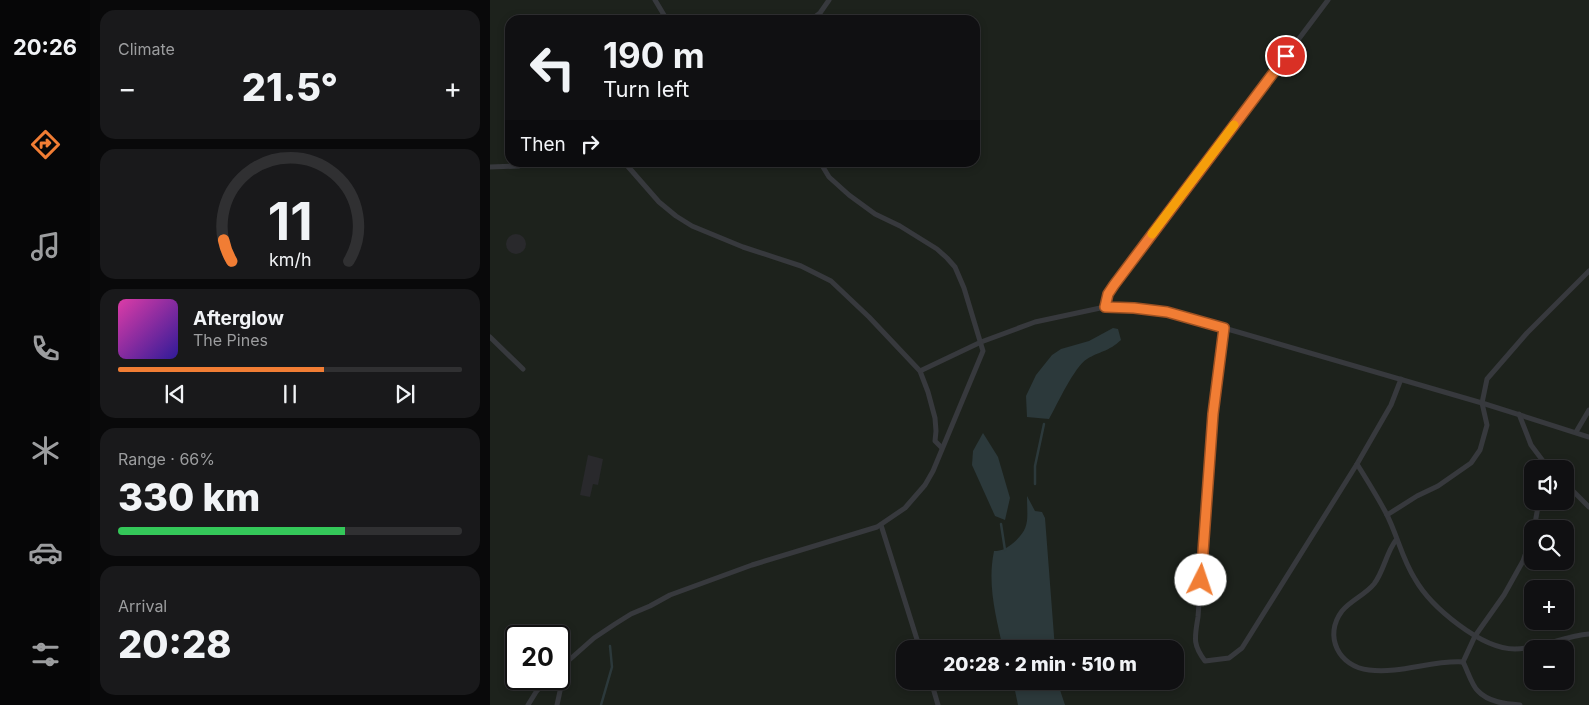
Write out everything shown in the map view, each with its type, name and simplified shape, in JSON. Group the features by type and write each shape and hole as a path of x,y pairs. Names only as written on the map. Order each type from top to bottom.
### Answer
{"lane":[{"path":"655,0 664,15"},
{"path":"817,15 829,0"},
{"path":"1105,307 1108,294 1114,285 1328,0"},
{"path":"490,167 505,166"},
{"path":"628,167 659,202 692,226 743,247 801,266 831,282 869,317 920,371 935,418 935,441 941,447"},
{"path":"570,659 594,638 615,624 670,595 752,565 845,538 881,525 905,508 925,485 933,471 941,447 983,351 964,288 955,267 937,249 900,226 875,214 829,177 823,167"},
{"path":"1387,514 1438,486 1471,463 1480,450 1487,424 1482,403 1487,379 1526,333 1589,271"},
{"path":"920,371 981,342 1035,322 1105,307 1134,308 1167,312 1224,328 1519,414 1589,437"},
{"path":"1224,328 1213,414 1198,617 1195,634 1196,646 1205,660 1229,658 1242,648 1357,464 1391,405 1400,380"},
{"path":"490,337 523,369"},
{"path":"1576,432 1589,410"},
{"path":"1519,414 1539,460"},
{"path":"1357,464 1387,514 1396,540 1414,579 1436,607 1447,616 1475,636 1512,649 1525,648 1589,634"},
{"path":"1574,492 1589,506"},
{"path":"881,525 917,640"},
{"path":"1396,540 1390,547 1380,575 1374,584 1342,611 1335,625 1334,638 1337,650 1343,660 1368,670 1405,670 1448,661 1464,662"},
{"path":"1520,705 1504,703 1477,691 1464,662 1475,636 1504,595 1524,558"},
{"path":"528,705 539,690"},
{"path":"557,705 560,690"},
{"path":"934,690 938,705"}],"shaded area":[{"path":"490,0 1589,0 1589,705 490,705"},
{"path":"1113,328 1118,329 1121,340 1082,363 1071,378 1049,419 1027,417 1026,396 1036,375 1052,355 1061,349 1089,341"},
{"path":"983,433 998,457 1010,498 1005,520 995,516 972,465 973,451"},
{"path":"1027,496 1035,511 1042,512 1045,518 1054,640 1001,640 995,612 991,576 994,551 1007,547 1018,538 1025,528"},
{"path":"1015,690 1060,690 1065,705 1018,705"}],"building":[{"path":"516,234 523,237 526,244 523,251 516,254 509,251 506,244 509,237"},
{"path":"588,455 603,459 598,485 593,484 590,497 580,495"}],"waterway":[{"path":"1035,484 1035,466 1044,424"},
{"path":"1001,524 1005,550"},
{"path":"601,705 612,667 610,646"}],"slow traffic":[{"path":"1152,234 1234,125"}],"route":[{"path":"1201,580 1213,414 1224,328 1167,312 1105,307 1108,294 1114,285 1286,56"}]}
